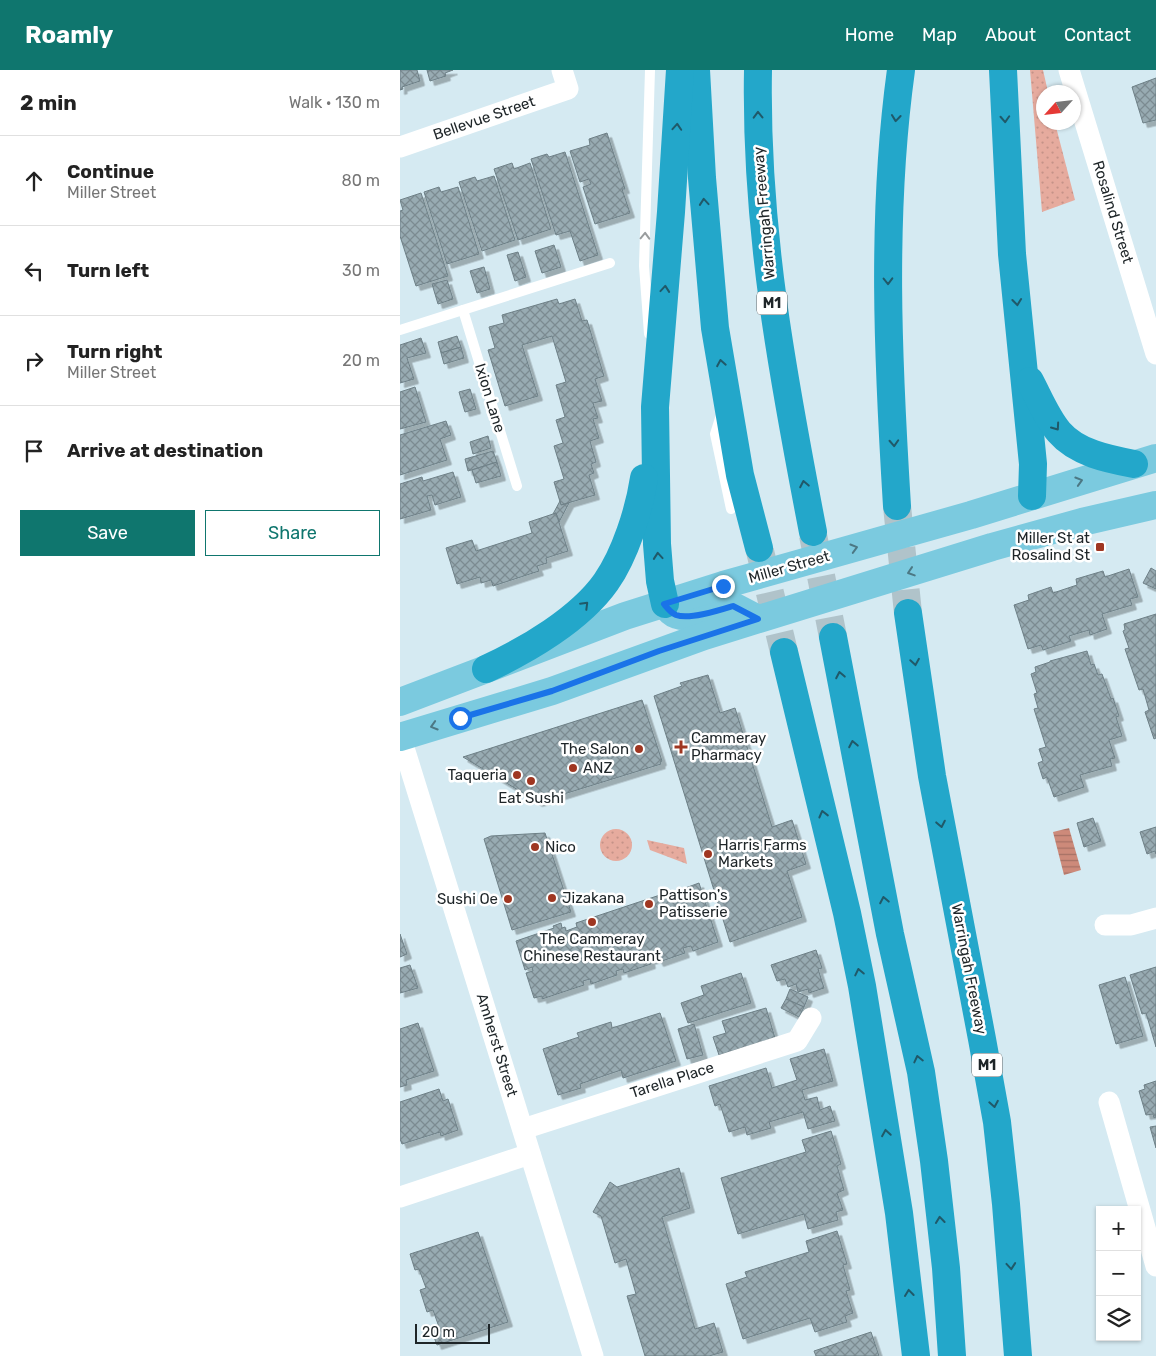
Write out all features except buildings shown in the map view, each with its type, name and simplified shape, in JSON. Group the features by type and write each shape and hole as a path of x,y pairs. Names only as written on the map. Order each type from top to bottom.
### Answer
{"highway":[{"path":"486,669 511,658 579,611 607,581 615,568 637,511 644,482 655,407 672,212 680,70"},
{"path":"696,70 702,178 715,328 740,476 759,548"},
{"name":"Warringah Freeway","path":"758,70 758,148 768,264 781,361 813,532"},
{"path":"898,506 889,359 888,258 890,172 901,70"},
{"path":"1003,70 1012,254 1033,464 1032,496"},
{"path":"1024,369 1043,407 1063,437 1090,453 1145,461"},
{"path":"655,407 656,544 664,604"},
{"name":"Warringah Freeway","path":"908,613 932,776 997,1122 1008,1223 1018,1356"},
{"path":"833,637 890,934 921,1072 946,1268 952,1356"},
{"path":"784,652 862,986 899,1213 916,1356"}],"main road":[{"name":"Miller Street","path":"400,736 552,691 659,651 737,609 977,512 1145,461"},
{"path":"1100,518 1156,486"},
{"path":"988,548 1008,536 1016,528 1028,508 1032,496"},
{"name":"Miller Street","path":"400,702 594,627 664,604 737,609 1156,505"}],"street":[{"name":"Rosalind Street","path":"1069,70 1156,354"},
{"name":"Bellevue Street","path":"400,147 565,79"},
{"name":"Amherst Street","path":"400,736 593,1356"},
{"path":"1105,925 1131,926 1156,918"},
{"name":"Tarella Place","path":"523,1129 796,1041 811,1018"},
{"path":"1109,1102 1156,1266"},
{"path":"400,1197 530,1154"}],"lane":[{"path":"650,70 644,266 655,407"},
{"path":"400,330 610,263"},
{"name":"Ixion Lane","path":"464,310 517,486"},
{"path":"726,398 716,434 731,509"}],"shaded area":[{"path":"1030,70 1043,70 1046,85 1036,85 1036,130 1057,130 1075,200 1042,212"},
{"path":"1069,828 1081,870 1064,875 1053,832"},
{"path":"616,829 627,834 632,845 627,856 616,861 605,856 600,845 605,834"},
{"path":"647,840 684,848 687,864 650,850"}],"tunnel":[{"path":"897,506 908,613"},
{"path":"813,535 833,637"},
{"path":"760,551 784,652"}],"place":[{"name":"Miller St at Rosalind St","path":"1100,547"},
{"name":"Cammeray Pharmacy","path":"681,747"},
{"name":"The Salon","path":"639,749"},
{"name":"ANZ","path":"573,768"},
{"name":"Taqueria","path":"517,775"},
{"name":"Eat Sushi","path":"531,781"},
{"name":"Nico","path":"535,847"},
{"name":"Harris Farms Markets","path":"708,854"},
{"name":"Jizakana","path":"552,898"},
{"name":"Sushi Oe","path":"508,899"},
{"name":"Pattison's Patisserie","path":"649,904"},
{"name":"The Cammeray Chinese Restaurant","path":"592,922"}],"route":[{"path":"460,718 552,691 659,651 758,619 733,606 699,614 680,616 670,611 664,604 723,586"}]}
